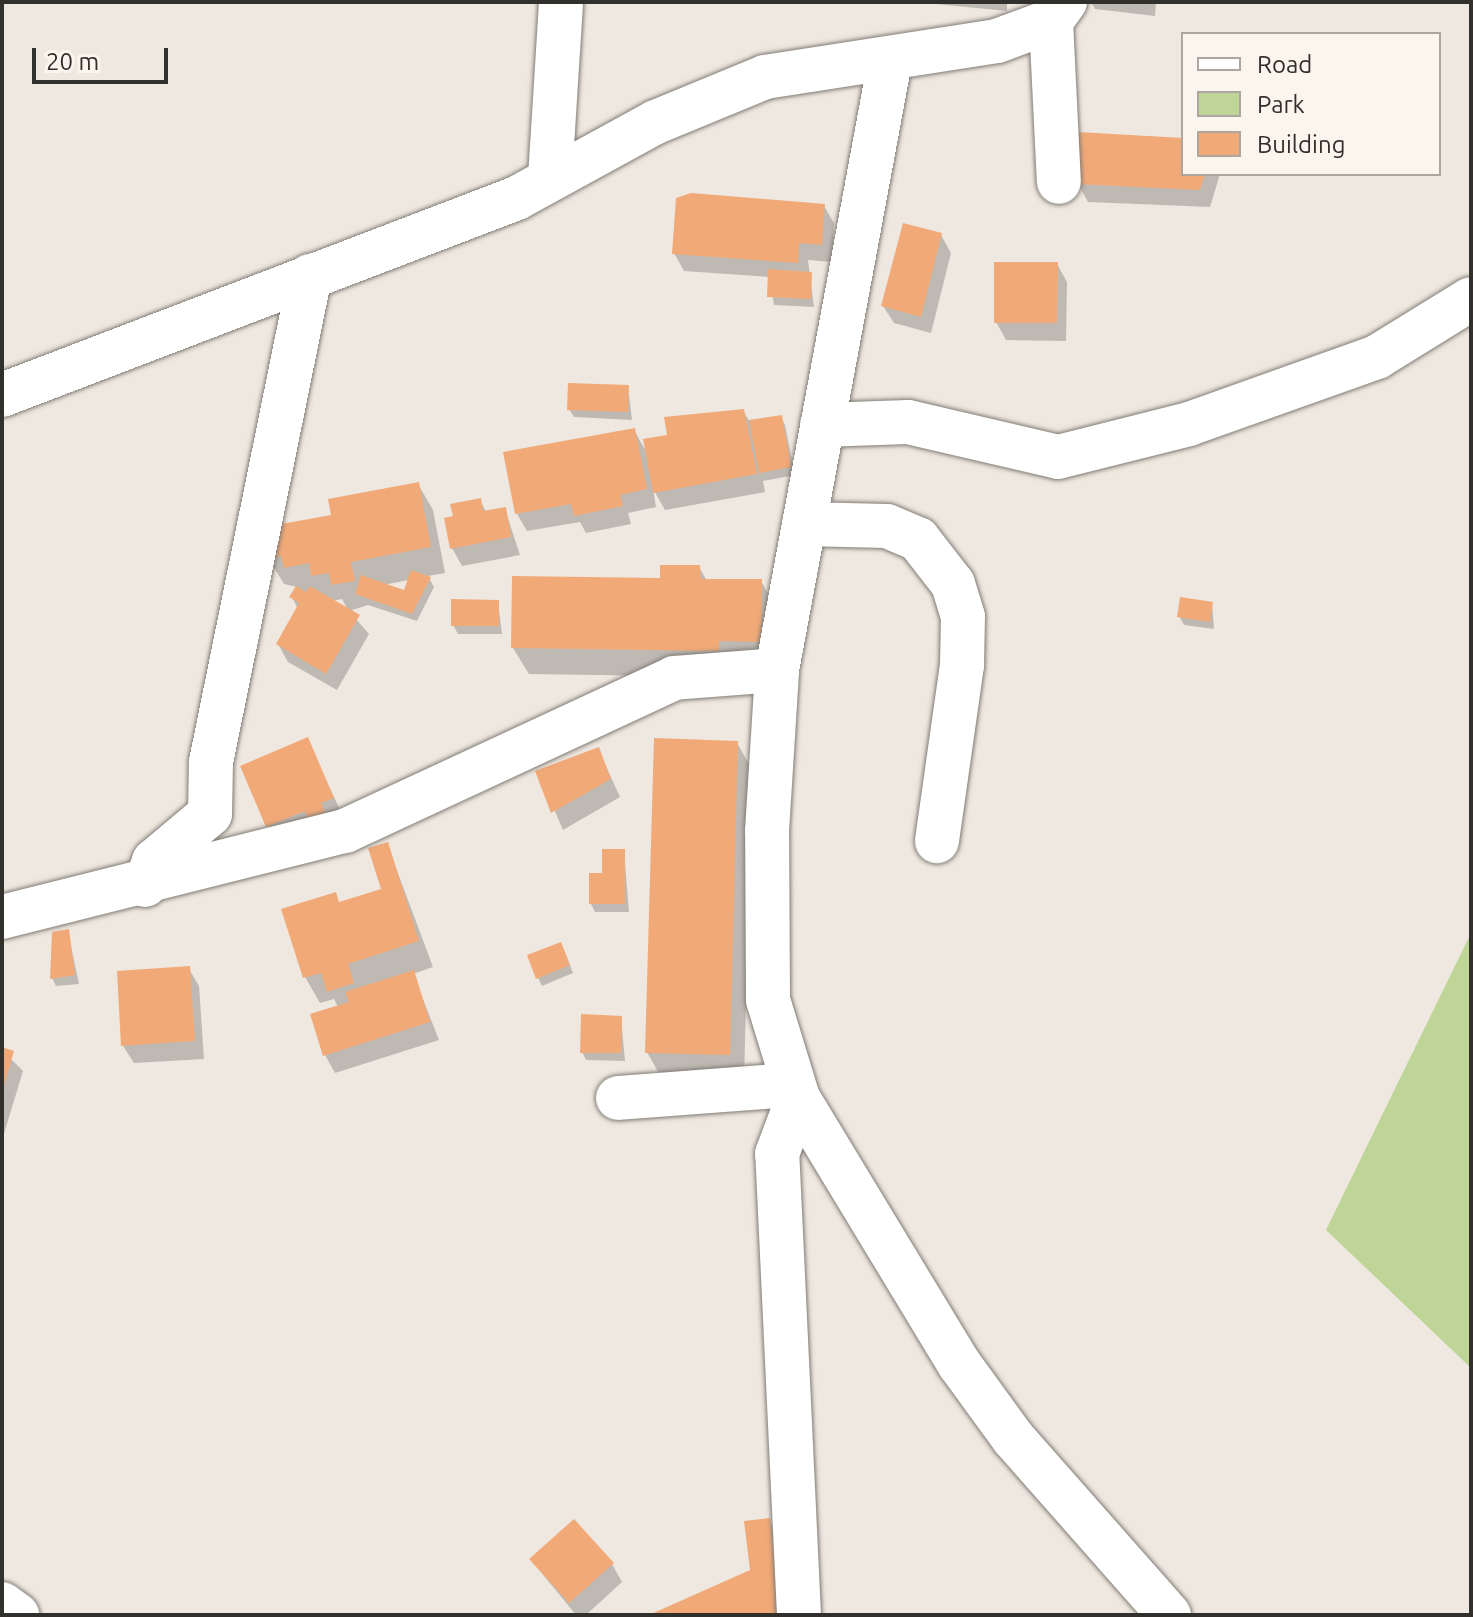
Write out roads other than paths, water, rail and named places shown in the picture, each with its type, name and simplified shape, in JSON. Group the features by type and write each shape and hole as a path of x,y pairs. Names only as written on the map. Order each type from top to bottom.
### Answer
{"street":[{"path":"550,178 561,2"},
{"path":"2,395 517,198 550,178 765,77 806,65 890,61 997,41 1058,12 1059,182"},
{"path":"890,61 777,670 767,831 768,1000 795,1092 960,1365 1013,1438 1169,1615"},
{"path":"145,885 154,861 210,814 211,762 310,276"},
{"path":"822,425 908,422 1058,457 1189,424 1377,357 1471,299"},
{"path":"804,524 887,526 938,556 953,584 963,617 962,665 937,841"},
{"path":"2,917 145,885 345,831 674,678 777,670"},
{"path":"618,1098 795,1092"},
{"path":"795,1092 777,1154 799,1615"},
{"path":"2,1604 17,1615"}]}
